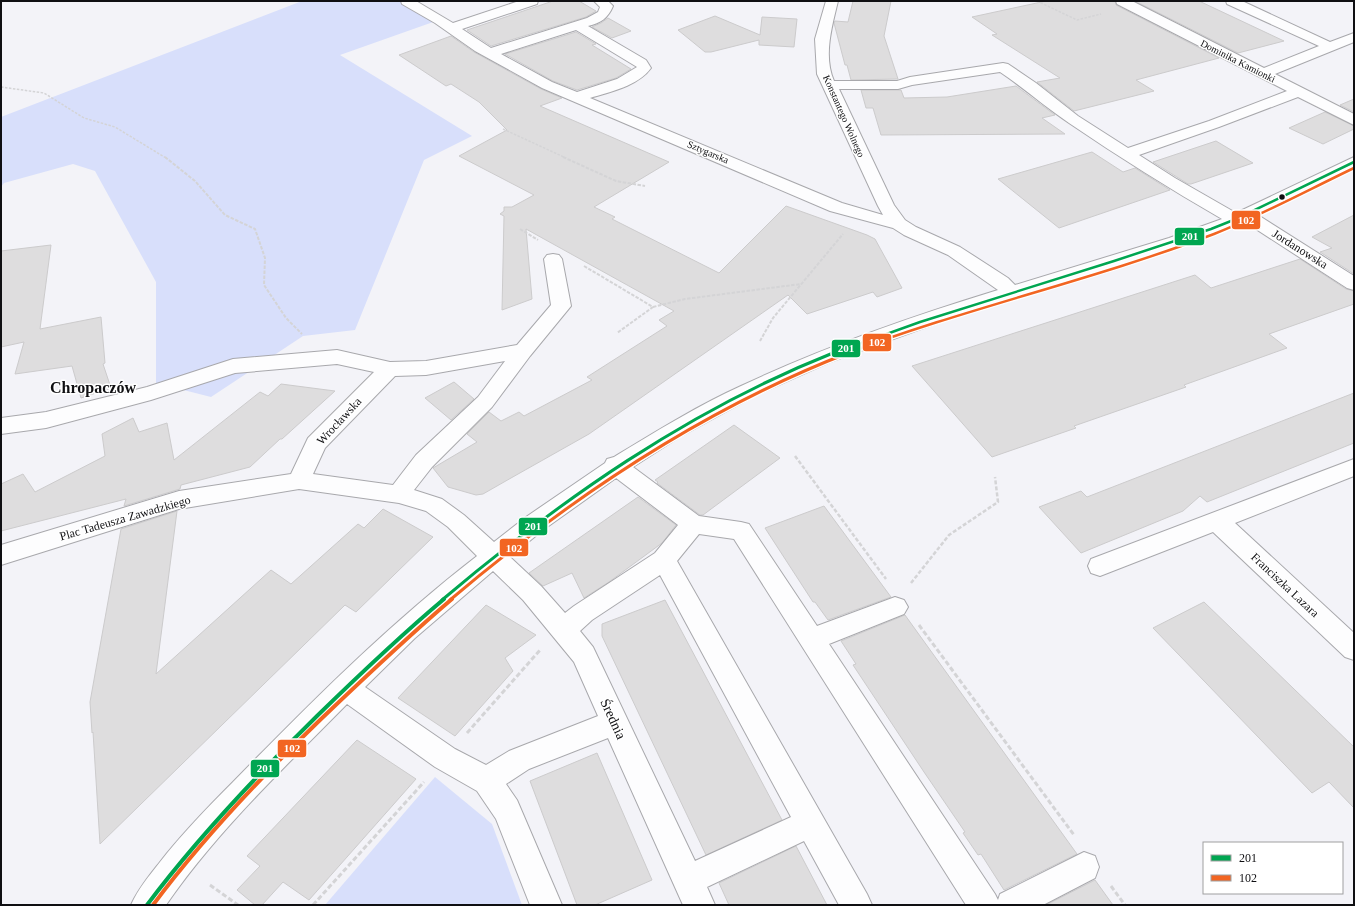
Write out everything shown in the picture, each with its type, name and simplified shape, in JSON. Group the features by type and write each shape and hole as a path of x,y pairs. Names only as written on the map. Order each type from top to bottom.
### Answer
{"street":[{"name":"Sztygarska","path":"407,1 490,53 547,86 836,207 899,224 910,231 954,251 1001,282 1012,292"},
{"path":"451,28 532,1"},
{"path":"490,53 592,22 603,14 607,6 600,1"},
{"name":"Konstantego Wolnego","path":"832,1 822,39 824,74 886,206 899,224"},
{"name":"Dominika Kamionki","path":"1122,1 1354,120"},
{"path":"1232,1 1331,47"},
{"path":"577,98 640,74 644,68 641,63 578,26"},
{"path":"1262,74 1354,37"},
{"name":"Jordanowska","path":"830,85 898,85 910,81 1003,67 1031,86 1073,119 1169,182 1241,217 1354,284"},
{"path":"1126,154 1214,124 1299,92"},
{"path":"147,905 188,850 234,801 345,688 414,622 540,518 615,466 686,424 780,375 881,334 1180,240 1241,217 1354,162"},
{"path":"399,494 424,460 485,402 523,351 561,306 552,259"},
{"path":"1,426 46,420 151,393 233,366 337,357 390,369 426,368 523,351"},
{"name":"Wrocławska","path":"299,481 316,444 390,369"},
{"path":"615,466 693,524 741,531 984,905"},
{"path":"1100,566 1354,467"},
{"name":"Plac Tadeusza Zawadzkiego","path":"1,555 179,500 299,481 399,494 434,505 456,521 494,555"},
{"name":"Franciszka Lazara","path":"1217,521 1354,649"},
{"path":"563,630 583,613 664,560 693,524"},
{"name":"Średnia","path":"494,555 532,593 584,655 693,893"},
{"path":"664,560 856,905"},
{"path":"812,639 892,596"},
{"path":"345,688 445,758 487,781 507,810 546,905"},
{"path":"487,781 519,760 614,723"},
{"path":"693,893 811,823"},
{"path":"1012,905 1096,874"}],"path":[{"path":"1037,1 1077,20 1108,12"},
{"path":"1,87 44,93 84,118 115,127 160,153 195,181 225,215 255,230 265,258 264,285 286,318 303,336 309,359"},
{"path":"504,129 616,181 645,186"},
{"path":"520,229 540,241"},
{"path":"760,341 773,318 846,231"},
{"path":"580,264 653,307"},
{"path":"618,333 653,307 685,299 801,284"},
{"path":"795,456 892,596"},
{"path":"909,585 949,535 998,502 995,477"},
{"path":"918,624 1074,836"},
{"path":"1096,874 1125,905"},
{"path":"210,885 238,905"}],"shaded area":[{"path":"302,1 407,1 436,21 340,55 472,136 424,160 355,330 303,336 211,397 156,383 156,282 95,171 73,164 4,183 1,187 1,117"},
{"path":"435,777 492,824 522,905 325,905"}],"building":[{"path":"553,1 579,1 596,11 586,17 491,46 467,30"},
{"path":"853,1 891,1 884,36 898,79 851,80 847,65 845,65 834,23 835,21 848,22"},
{"path":"1046,1 1115,1 1116,5 1219,58 1136,80 1154,91 1074,111 1037,82 1060,78 992,35 997,34 972,17"},
{"path":"1135,1 1199,1 1284,41 1238,53"},
{"path":"715,16 760,35 762,17 797,19 794,47 759,45 759,40 711,52 705,52 678,30"},
{"path":"608,18 631,31 612,38 592,27"},
{"path":"576,32 596,44 592,45 631,69 616,78 577,90 553,81 505,54"},
{"path":"451,36 474,52 541,89 562,98 540,106 669,162 594,207 615,217 612,219 719,273 786,206 875,239 902,288 877,297 873,292 807,314 788,295 589,434 483,494 476,495 448,487 433,468 477,442 467,434 489,412 501,421 519,412 524,416 592,380 587,377 667,326 659,320 674,311 526,229 532,299 502,310 504,216 500,214 504,211 504,207 512,207 534,195 459,156 507,130 479,102 451,84 446,86 399,55"},
{"path":"1016,86 1055,115 1042,118 1065,134 881,135 873,108 866,108 861,90 901,90 904,98 947,97"},
{"path":"1354,99 1354,112 1340,105"},
{"path":"1325,112 1354,126 1354,129 1323,144 1289,128"},
{"path":"1216,141 1253,163 1188,184 1153,162"},
{"path":"1092,152 1123,172 1135,168 1170,190 1059,228 998,179"},
{"path":"1354,215 1354,274 1320,252 1332,248 1312,237"},
{"path":"51,245 40,329 101,317 105,363 103,364 111,388 81,398 72,366 15,374 24,342 1,347 1,251"},
{"path":"1300,259 1346,289 1354,291 1354,304 1269,334 1287,348 1184,385 1186,387 1074,426 1076,428 992,457 912,366 1195,275 1211,288"},
{"path":"454,382 474,399 451,420 425,398"},
{"path":"281,384 335,391 250,467 181,485 180,489 124,506 126,499 1,531 1,484 23,474 35,492 105,456 102,434 133,418 139,432 167,423 174,460 260,392 268,396"},
{"path":"1354,393 1354,443 1207,502 1200,496 1183,511 1081,553 1039,507 1081,491 1087,497"},
{"path":"734,425 780,458 703,515 700,515 657,483 658,482 655,480"},
{"path":"638,497 676,525 662,543 609,582 584,598 572,573 543,586 529,573"},
{"path":"824,506 891,597 828,620 815,602 813,602 765,528"},
{"path":"383,509 433,537 356,612 345,605 100,844 90,702 121,529 177,511 156,674 271,570 291,584 358,524 364,528"},
{"path":"665,600 782,820 706,855 602,636 602,624"},
{"path":"1204,602 1354,747 1354,808 1329,782 1312,793 1153,628"},
{"path":"486,605 536,635 505,658 513,671 455,736 398,698"},
{"path":"905,615 1077,854 1004,890 981,854 978,855 963,833 965,832 853,665 856,664 841,641"},
{"path":"357,740 416,779 309,900 283,882 262,905 255,905 237,890 260,866 247,856"},
{"path":"597,753 652,880 595,905 577,905 530,781"},
{"path":"796,846 827,905 729,905 719,883"},
{"path":"1095,880 1113,905 1046,905"}],"transit line":[{"name":"201","path":"147,905 183,858 243,791 363,671 423,617 484,565 547,516 612,470 680,428 751,390 824,357 872,338 968,306 1163,246 1211,229 1236,219 1354,162"},
{"name":"102","path":"153,905 188,859 247,794 365,676 425,622 486,570 549,520 615,474 683,432 754,394 828,361 923,326 1165,251 1213,234 1238,224 1354,168"}],"district":[{"name":"Chropaczów","path":"93,387"}]}
